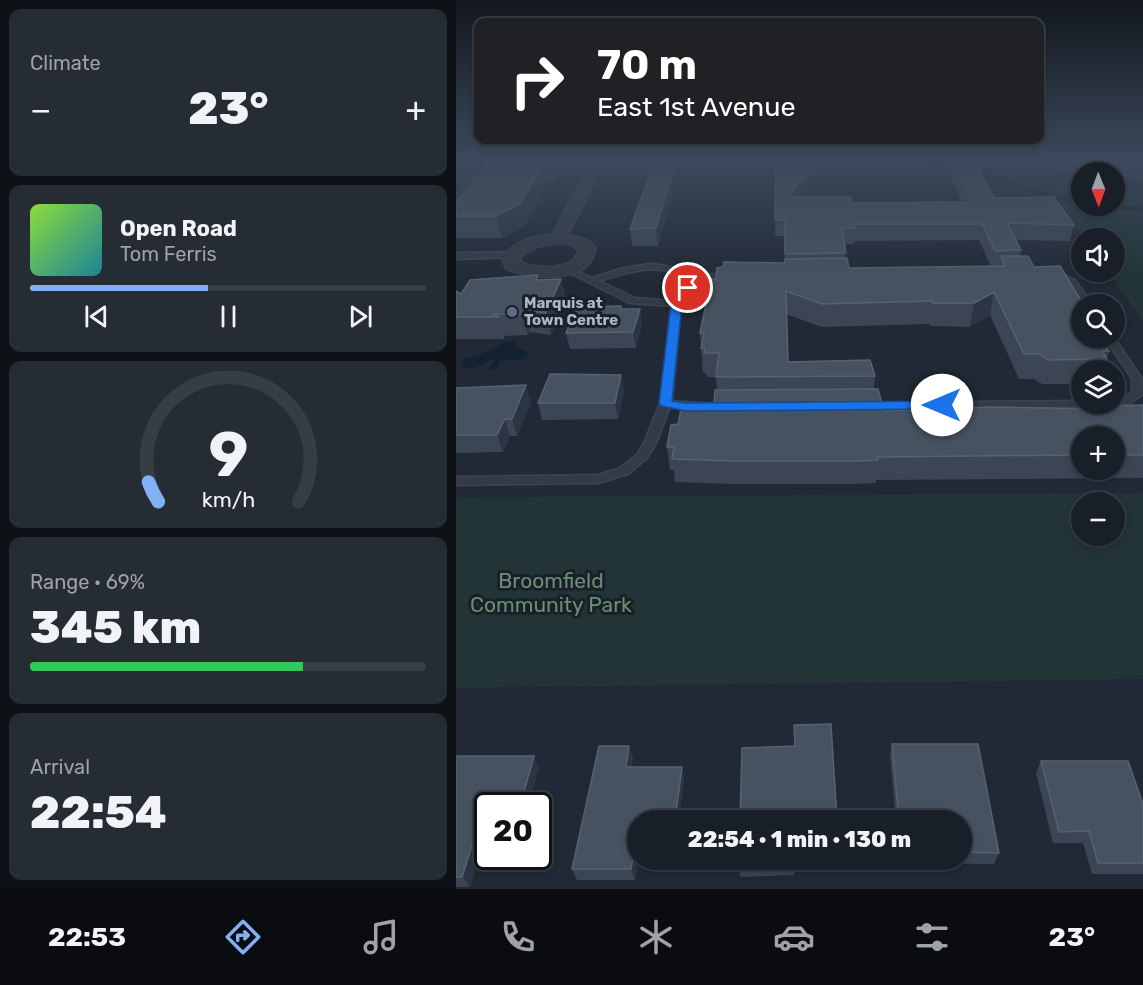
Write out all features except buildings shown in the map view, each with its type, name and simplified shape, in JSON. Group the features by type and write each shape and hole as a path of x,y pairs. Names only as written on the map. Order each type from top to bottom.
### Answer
{"street":[{"path":"558,238 577,201"},
{"path":"558,238 574,241 587,248 588,253 584,259 566,269 530,272 513,265 511,260 513,255 528,244 558,238"}],"lane":[{"path":"456,256 513,255"},
{"path":"592,281 634,267 652,265 673,267 704,277 748,276"},
{"path":"566,269 633,301 676,304"},
{"path":"1044,272 1061,275 1072,282 1081,294"},
{"path":"456,481 598,479 624,471 641,458 650,443 666,403 676,304 688,288 704,277"},
{"path":"1125,361 1137,379 1138,393 1125,400"},
{"path":"666,403 686,407 733,407"},
{"path":"860,406 1071,404"}],"green space":[{"path":"1060,201 1071,201 1071,216 1125,216 1125,201 1143,201 1143,321 1115,282 1125,282 1125,228 1077,228"},
{"name":"Broomfield Community Park","path":"1071,493 1071,546 1125,546 1125,493 1143,493 1143,679 456,688 456,497"}],"water":[{"path":"503,342 517,342 515,346 528,352 526,357 516,361 502,359 495,370 488,369 495,359 474,368 461,366 464,359 490,351"}],"waterway":[{"path":"1125,207 1143,209"}],"place":[{"name":"Marquis at Town Centre","path":"512,312"}],"route":[{"path":"688,288 676,304 666,403 686,407 942,405"}]}
